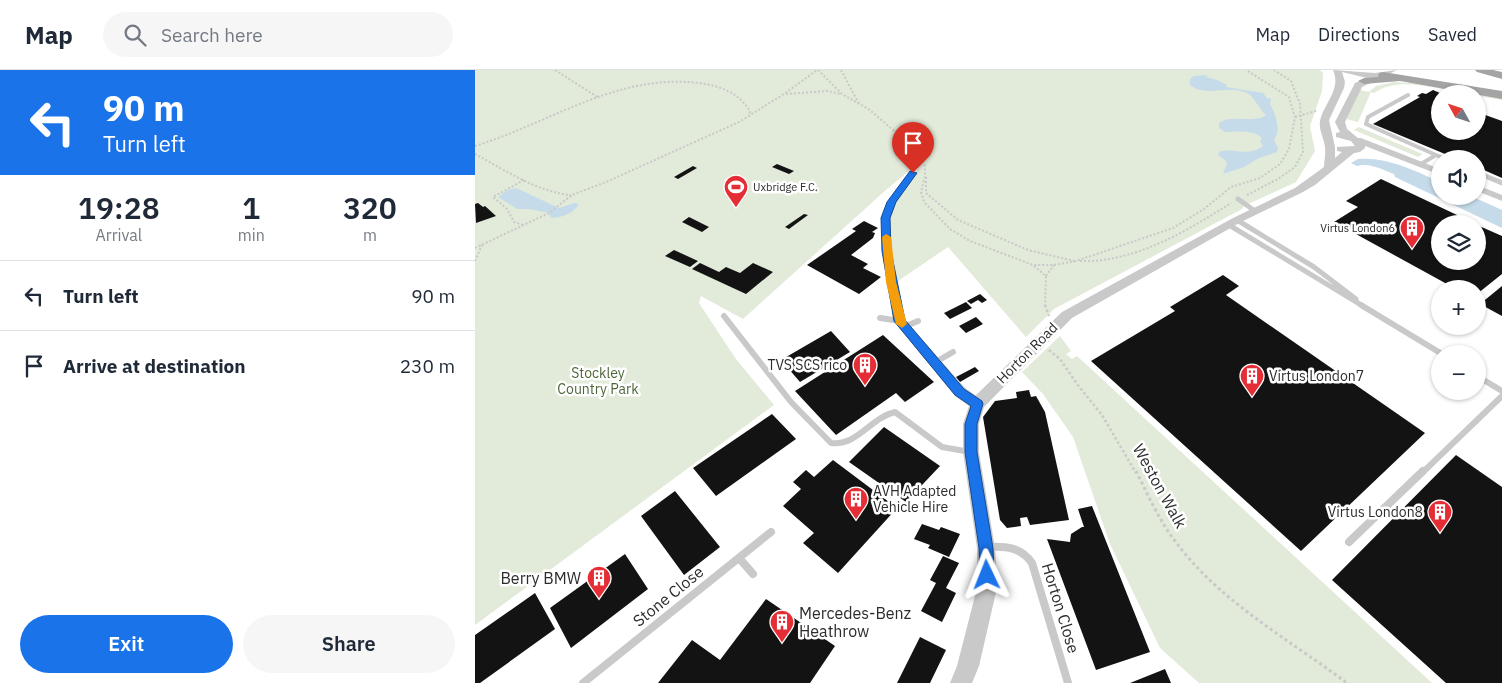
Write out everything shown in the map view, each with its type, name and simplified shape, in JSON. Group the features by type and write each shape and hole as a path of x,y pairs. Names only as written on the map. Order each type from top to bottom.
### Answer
{"main road":[{"path":"1423,70 1502,87"},
{"path":"1481,70 1502,76"},
{"path":"1385,73 1451,85"},
{"path":"1467,76 1502,83"},
{"path":"1364,81 1397,79 1448,85"},
{"path":"1486,92 1502,95"}],"street":[{"path":"1329,166 1329,141 1324,125 1325,117 1342,83 1342,76 1337,70"},
{"path":"1344,70 1364,75 1385,73"},
{"path":"1353,144 1340,125 1340,119 1355,88 1364,81 1385,73"},
{"path":"1329,141 1337,148 1353,144 1395,154 1431,168"},
{"name":"Horton Road","path":"977,404 1067,315 1255,211 1311,183 1353,144"},
{"path":"1486,192 1502,198"},
{"path":"891,282 902,324 959,392 977,404 971,424 971,452 986,548 987,588 968,666 961,683"}],"lane":[{"path":"1408,95 1368,117 1366,124 1431,153"},
{"path":"1421,164 1431,158"},
{"path":"891,282 887,251 886,218 891,202 912,172"},
{"path":"1486,177 1502,183"},
{"path":"1237,199 1255,211"},
{"path":"1233,223 1346,290 1361,304"},
{"path":"1233,223 1337,292 1361,304 1431,347"},
{"path":"724,316 791,402 831,443 841,445 847,443 888,413 895,412 942,447 971,452"},
{"path":"880,318 902,324 918,321"},
{"path":"934,363 953,352"},
{"path":"1486,381 1502,391"},
{"path":"1349,542 1502,396"},
{"name":"Stone Close","path":"583,683 771,532"},
{"name":"Horton Close","path":"986,548 1011,546 1023,552 1032,562 1068,683"},
{"path":"739,558 753,574"}],"path":[{"path":"555,70 599,98"},
{"path":"475,248 549,213 572,195 606,182 748,117 817,70"},
{"path":"841,70 847,85 860,105 870,110 895,130 917,151 925,166 926,194 946,211 958,220 1028,250 1076,261 1173,228 1195,215 1231,187 1251,182 1267,174 1286,156 1295,117 1289,97 1247,70"},
{"path":"1046,276 1033,266 1106,259 1147,249 1183,233 1237,199 1278,179 1295,167 1303,152 1300,104 1291,81 1274,70"},
{"path":"695,78 734,92 745,102 750,111 748,117"},
{"path":"584,96 595,92"},
{"path":"784,94 827,92 842,94"},
{"path":"475,146 515,132 568,104"},
{"path":"1295,117 1301,115"},
{"path":"475,154 524,180 558,194 572,195"},
{"path":"524,180 493,197 507,208 515,223 525,225"},
{"path":"475,261 482,245"},
{"path":"1052,318 1047,315 1045,305 1046,276 1054,265"},
{"name":"Weston Walk","path":"1037,343 1055,352 1064,362 1071,377 1105,418 1129,457 1158,515 1181,549 1205,576 1239,607 1347,683"}],"green space":[{"name":"Stockley Country Park","path":"475,70 1320,70 1323,73 1322,91 1310,126 1315,151 1296,182 1244,206 1242,209 1054,309 1026,337 948,247 895,283 888,240 888,216 918,168 919,163 887,189 743,319 701,296 699,303 736,359 774,405 475,625"},
{"path":"1394,82 1424,84 1431,85 1431,87 1398,85 1386,87 1374,93 1371,92 1358,122 1346,119 1360,90 1369,92 1376,86"},
{"path":"1486,95 1502,98 1502,100 1486,97"},
{"path":"1359,127 1423,154 1418,157 1354,130"},
{"path":"1060,336 1071,351 1066,354 1072,359 1077,356 1432,683 1199,683 1160,648 1110,544 1073,437 1043,394 1022,372"}],"water":[{"path":"1208,75 1206,77 1227,85 1226,87 1263,93 1267,98 1271,99 1270,104 1278,127 1274,140 1278,148 1277,152 1223,174 1227,163 1218,155 1219,152 1246,152 1263,146 1260,142 1262,138 1258,135 1244,132 1225,132 1219,128 1219,123 1224,120 1254,119 1266,115 1247,93 1232,90 1210,91 1197,89 1190,85 1190,79 1194,76"},
{"path":"1358,159 1369,159 1400,165 1431,178 1431,194 1395,177 1394,174 1371,166 1357,166 1351,163"},
{"path":"516,188 559,208 574,203 579,204 567,214 551,218 549,213 517,209 498,197 508,190"},
{"path":"1486,203 1502,210 1502,228 1486,220 1486,215 1475,215 1454,205 1486,205"}],"building":[{"path":"1431,91 1431,140 1486,140 1486,115 1502,121 1502,178 1486,171 1486,150 1435,150 1373,124 1420,97 1417,96 1422,93 1426,94"},
{"path":"777,164 794,171 789,174 772,167"},
{"path":"693,166 697,168 678,179 674,177"},
{"name":"Virtus London6","path":"1381,179 1431,203 1431,205 1436,205 1457,215 1431,215 1431,270 1486,270 1486,229 1502,236 1502,274 1486,287 1486,280 1440,280 1334,222 1358,207 1346,201"},
{"path":"478,203 483,207 485,206 496,216 476,223 475,204"},
{"path":"804,214 808,215 789,229 785,227"},
{"path":"689,217 709,227 702,232 682,222"},
{"path":"864,221 878,228 872,232 875,233 873,238 851,255 868,264 863,268 881,277 859,294 807,265 856,231 852,229"},
{"path":"674,250 698,261 690,267 665,256"},
{"path":"700,263 719,272 726,267 740,273 753,263 773,272 746,294 692,269"},
{"name":"Virtus London7","path":"1223,275 1239,286 1226,295 1425,433 1301,551 1091,361 1175,311 1170,307"},
{"path":"1502,286 1502,316 1486,307 1486,299"},
{"path":"980,294 987,300 982,303 978,300 971,304 967,301"},
{"path":"966,302 972,308 950,319 944,313"},
{"path":"976,317 983,324 966,333 959,326"},
{"path":"831,331 850,352 800,382 781,360"},
{"name":"TVS SCS rico","path":"883,335 934,382 905,402 896,393 836,435 795,391"},
{"path":"975,367 979,371 960,382 956,377"},
{"path":"1029,390 1031,397 1036,396 1045,412 1069,520 1030,525 1027,517 1020,518 1021,526 1007,528 1000,520 983,417 995,401 1017,398 1016,392"},
{"path":"772,414 796,439 716,496 693,468"},
{"path":"884,427 940,466 906,502 849,462"},
{"name":"Virtus London8","path":"1456,455 1502,487 1502,683 1446,683 1332,580"},
{"path":"833,460 897,508 838,573 803,543 814,533 783,506 801,489 793,482 806,470 814,477"},
{"path":"675,491 720,547 684,575 641,516"},
{"path":"1092,506 1150,652 1096,670 1047,539 1070,542 1071,534 1084,527 1078,509"},
{"path":"922,524 939,530 941,527 960,534 949,557 928,548 930,545 914,539"},
{"name":"Berry BMW","path":"625,554 648,589 571,648 550,608"},
{"path":"943,556 959,563 946,588 956,593 942,622 921,611 936,583 930,580"},
{"name":"Berry BMW","path":"535,593 555,629 480,683 475,683 475,635"},
{"name":"Mercedes-Benz Heathrow","path":"766,599 835,646 810,683 658,683 692,640 720,660"},
{"path":"920,637 946,650 930,683 897,683"},
{"path":"1165,669 1171,683 1130,683"}],"slow traffic":[{"path":"886,237 891,282 902,324"}],"place":[{"name":"Uxbridge F.C.","path":"736,208"},
{"name":"Virtus London6","path":"1412,249"},
{"name":"TVS SCS rico","path":"865,386"},
{"name":"Virtus London7","path":"1252,397"},
{"name":"AVH Adapted Vehicle Hire","path":"856,520"},
{"name":"Virtus London8","path":"1440,533"},
{"name":"Berry BMW","path":"599,599"},
{"name":"Mercedes-Benz Heathrow","path":"782,643"}],"route":[{"path":"913,173 891,202 886,218 887,251 891,282 900,321 959,392 977,404 971,424 971,452 986,548 987,575"}]}
